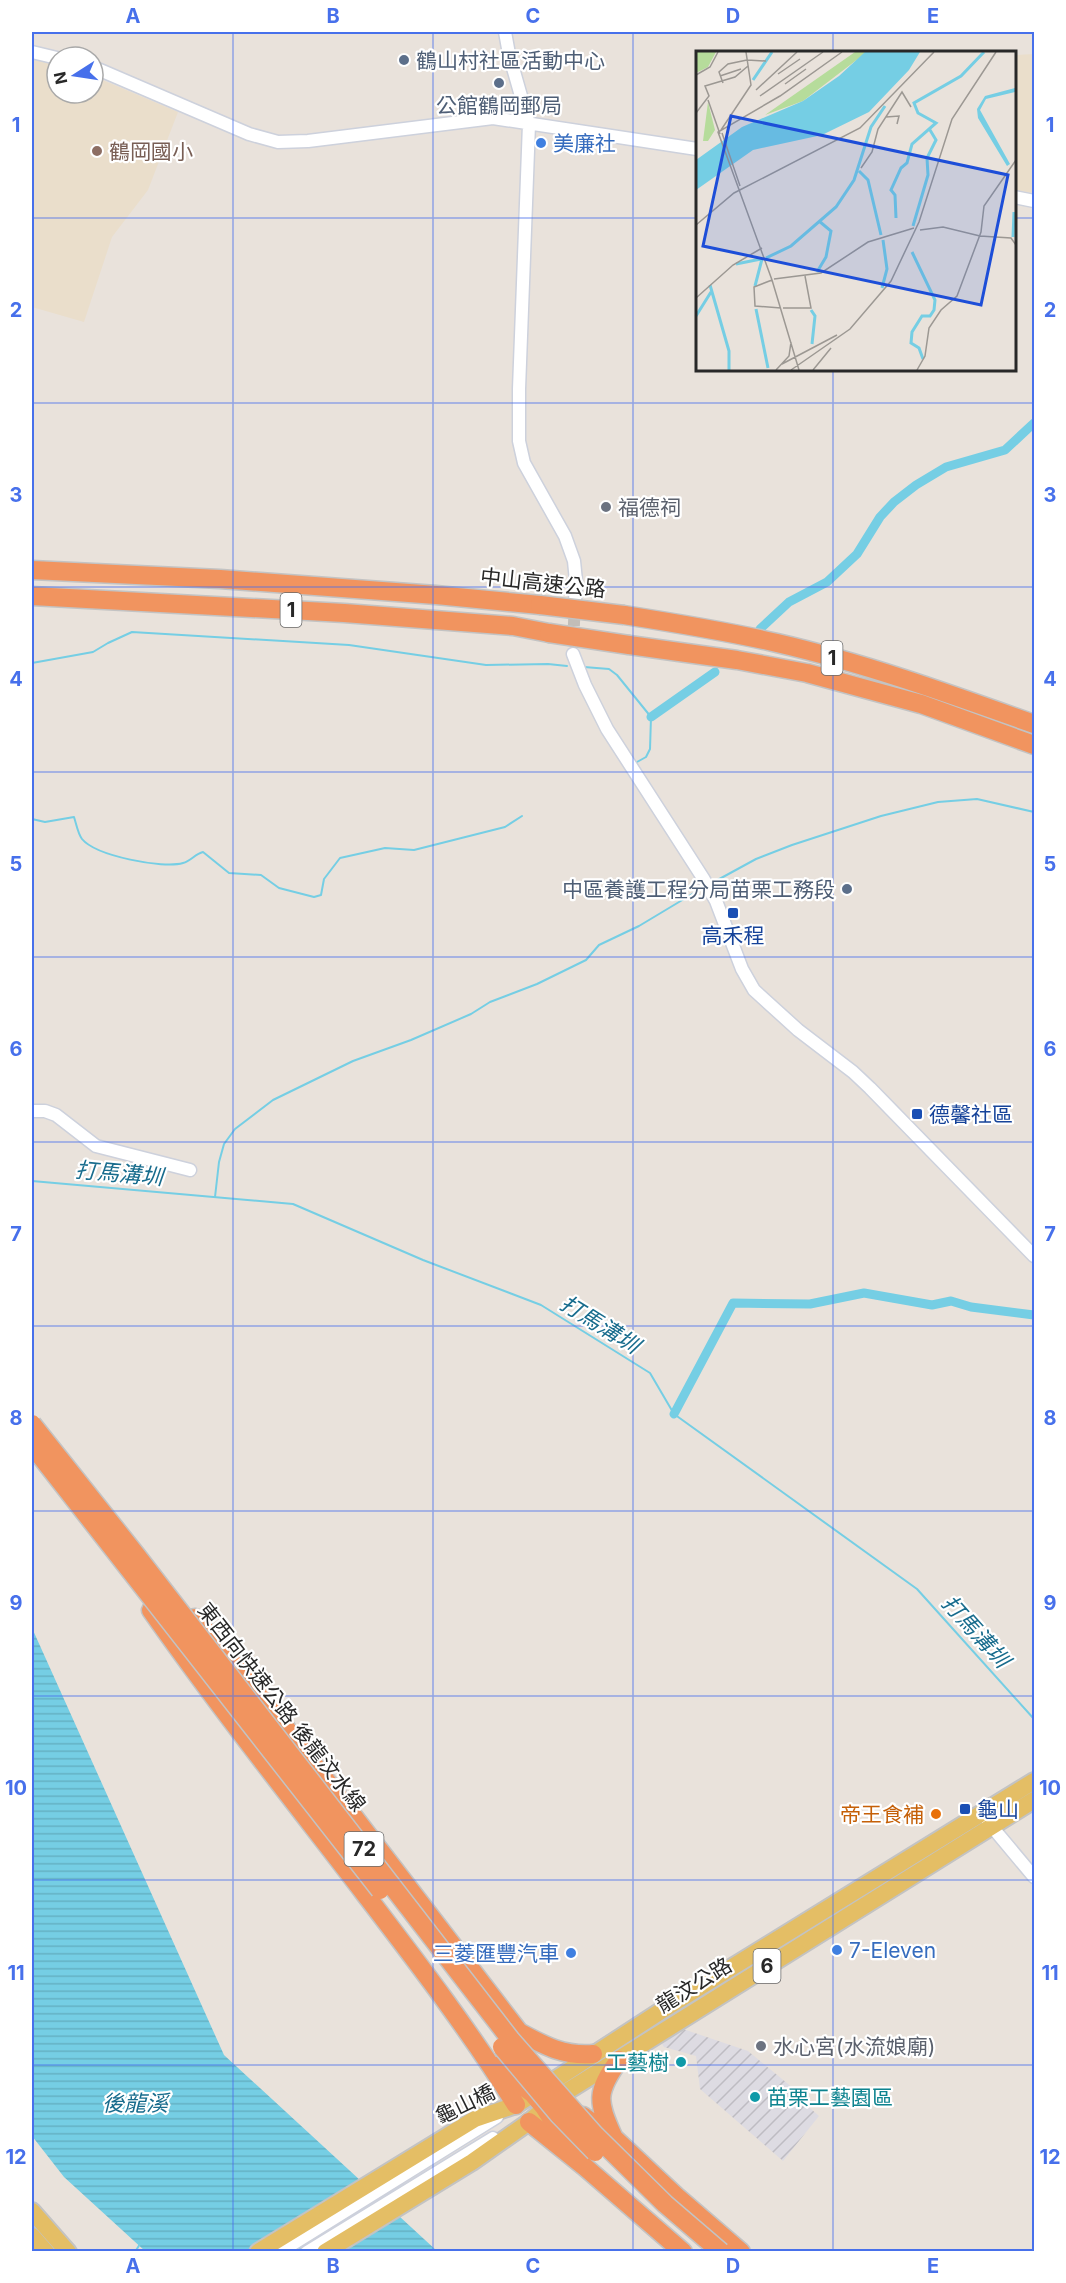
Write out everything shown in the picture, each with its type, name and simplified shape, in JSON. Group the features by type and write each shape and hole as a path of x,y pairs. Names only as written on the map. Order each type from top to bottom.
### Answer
{"highway":[{"name":"中山高速公路","path":"32,570 231,579 436,595 624,615 779,643 902,678 1035,724"},
{"name":"1","path":"32,596 344,613 513,626 807,673 921,704 1035,746"},
{"name":"東西向快速公路 後龍汶水線","path":"32,1424 512,2040 594,2134 665,2204 720,2252"},
{"name":"東西向快速公路 後龍汶水線","path":"32,1445 500,2045 559,2115 622,2179 703,2252"},
{"path":"109,1542 125,1573 192,1668 414,1958 488,2059 516,2104"},
{"path":"137,1556 164,1579 278,1718 519,2032 568,2145 585,2167"},
{"path":"519,2032 551,2049 574,2055 593,2054"},
{"path":"488,2059 614,2138 741,2252"},
{"path":"614,2138 602,2112 603,2086 604,2080 619,2060"},
{"path":"529,2122 683,2252"}],"main road":[{"name":"6","path":"986,1820 1035,1781"},
{"name":"6","path":"986,1820 1035,1800"},
{"name":"龍汶公路","path":"546,2095 593,2054 986,1820"},
{"name":"龍汶公路","path":"546,2095 619,2060 986,1820"},
{"name":"6","path":"516,2104 546,2095"},
{"name":"6","path":"325,2252 472,2163 529,2122 546,2095"},
{"name":"龜山橋","path":"258,2252 475,2119 516,2104"},
{"path":"32,2211 68,2252"},
{"path":"32,2236 46,2252"}],"street":[{"path":"506,32 509,54 529,124 519,441 524,463 565,536 574,561 575,601"},
{"path":"105,72 249,134 278,142 308,141 493,118 696,149"},
{"path":"1015,197 1035,201"},
{"path":"573,654 585,685 607,729 716,901 742,969 754,990 798,1030 870,1088 1035,1256"},
{"path":"32,1111 45,1111 56,1115 96,1146 190,1170"},
{"path":"986,1820 1035,1877"},
{"name":"龜山橋","path":"307,2252 546,2095"},
{"name":"龜山橋","path":"280,2252 516,2104"}],"shaded area":[{"path":"1034,54 1034,193 1015,190 1015,55"},
{"name":"鶴岡國小","path":"32,59 45,63 45,105 105,105 105,81 178,112 148,190 112,237 84,322 32,307"},
{"name":"苗栗工藝園區","path":"683,2029 748,2051 799,2093 802,2101 819,2116 783,2161 700,2089 696,2056 664,2047 662,2044"}],"water":[{"name":"後龍溪","path":"32,1628 224,2055 437,2251 145,2251 64,2177 32,2136"}],"waterway":[{"path":"760,629 789,602 827,582 857,554 880,517 894,502 916,485 946,467 1005,450 1034,423"},
{"path":"32,663 93,652 132,632 349,645 486,665 567,666"},
{"path":"584,667 609,669 617,675 651,717 650,749 646,757 637,762"},
{"path":"651,717 715,672"},
{"path":"712,883 756,859 792,845 881,816 938,802 977,799 1034,812"},
{"path":"32,819 45,822 74,817 82,839 101,851 130,860 173,864 186,862 203,852 229,873 261,875 279,888 314,897 321,895 324,879 340,858 385,848 414,850 505,827 522,816"},
{"path":"215,1197 219,1162 224,1144 235,1129 273,1100 353,1061 411,1040 471,1014 490,1002 537,984 586,960 599,945 639,926 704,887"},
{"name":"打馬溝圳","path":"32,1181 293,1204 423,1260 541,1305 650,1373 674,1414 917,1589 1034,1719"},
{"path":"674,1414 733,1303 810,1304 864,1293 932,1305 951,1301 971,1307 1034,1315"},
{"path":"135,2252 140,2244"}],"tunnel":[{"path":"573,644 575,602"}],"place":[{"name":"鶴山村社區活動中心","path":"404,60"},
{"name":"公館鶴岡郵局","path":"499,83"},
{"name":"美廉社","path":"541,143"},
{"name":"鶴岡國小","path":"97,151"},
{"name":"福德祠","path":"606,507"},
{"name":"中區養護工程分局苗栗工務段","path":"847,889"},
{"name":"高禾程","path":"733,913"},
{"name":"德馨社區","path":"917,1114"},
{"name":"龜山","path":"965,1809"},
{"name":"帝王食補","path":"936,1814"},
{"name":"7-Eleven","path":"837,1950"},
{"name":"三菱匯豐汽車","path":"571,1953"},
{"name":"水心宮(水流娘廟)","path":"761,2046"},
{"name":"工藝樹","path":"681,2062"},
{"name":"苗栗工藝園區","path":"755,2097"}]}
